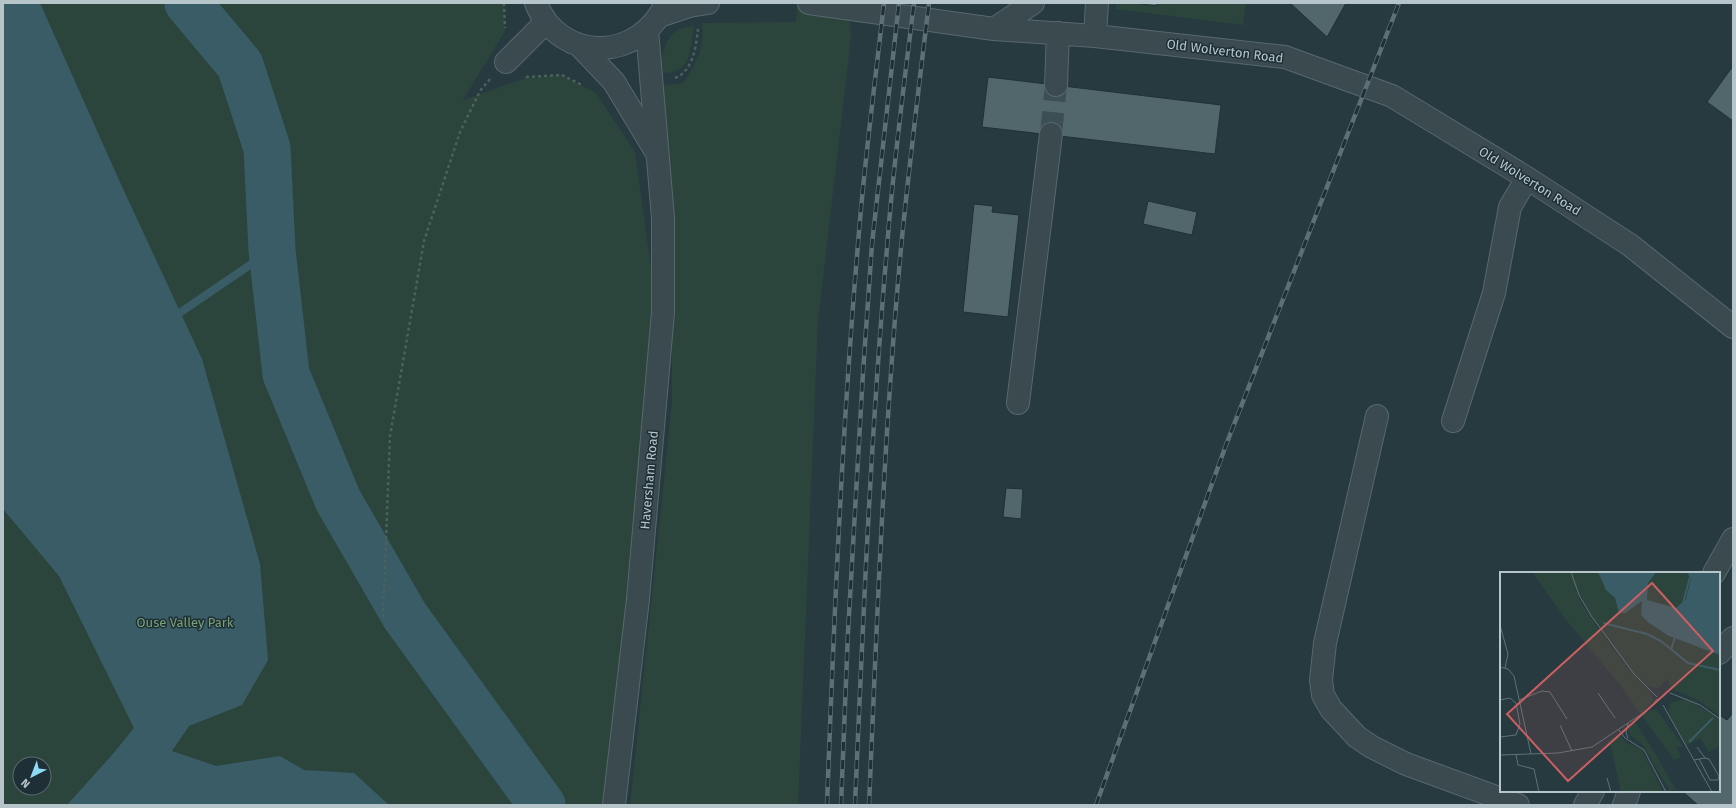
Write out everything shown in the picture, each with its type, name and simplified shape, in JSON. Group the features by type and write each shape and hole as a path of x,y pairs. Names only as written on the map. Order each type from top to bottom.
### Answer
{"street":[{"path":"536,3 546,22 561,36 578,45 600,66 619,88 658,154"},
{"path":"578,45 593,48 608,48 622,45 636,39 657,16 689,6 708,3"},
{"name":"Old Wolverton Road","path":"810,3 994,29 1094,36 1285,57 1392,96 1527,178 1630,245 1733,327"},
{"path":"994,29 1033,3"},
{"path":"1094,36 1097,3"},
{"name":"Haversham Road","path":"614,805 638,598 663,312 663,218 658,154 657,16"},
{"path":"510,58 546,22"},
{"path":"1056,85 1058,33"},
{"path":"1018,403 1051,134"},
{"path":"1453,421 1494,293 1510,207 1527,178"},
{"path":"1377,416 1325,643 1320,680 1323,695 1331,709 1352,732 1372,747 1406,764 1518,805"},
{"path":"1715,572 1733,539"},
{"path":"1720,652 1733,638"},
{"path":"1585,805 1592,792"},
{"path":"1624,805 1629,792"}],"path":[{"path":"504,3 505,31 510,58 526,78 562,75 585,88"},
{"path":"383,617 390,436 424,241 460,132 480,90 510,58"}],"green space":[{"name":"Ouse Valley Park","path":"3,3 504,3 505,31 463,100 526,78 562,75 596,93 635,152 661,340 614,805 3,805"},
{"path":"797,3 849,3 851,38 818,321 798,805 630,805 672,402 672,193 660,86 683,83 699,55 702,41 702,23 796,22"},
{"path":"1116,3 1246,3 1243,25 1116,9"},
{"path":"694,26 690,52 684,65 679,70 661,73 661,61 667,42 671,36 681,28"}],"water":[{"path":"3,3 40,3 119,180 202,359 260,564 268,660 242,705 189,726 172,751 216,766 280,756 304,770 354,773 389,805 67,805 134,728 59,576 3,509"}],"building":[{"path":"1135,3 1157,3 1157,6"},
{"path":"1290,3 1346,3 1327,37"},
{"path":"1733,66 1733,121 1707,102"},
{"path":"988,77 1221,105 1215,154 982,127"},
{"path":"1148,201 1197,212 1192,235 1143,224"},
{"path":"974,204 993,206 992,212 1019,215 1008,317 963,312"},
{"path":"1006,488 1023,489 1021,519 1003,517"},
{"path":"1733,713 1733,805 1698,805 1683,792 1720,792 1720,716 1727,720"}],"waterway":[{"path":"188,3 240,65 267,148 272,250 286,374 338,500 405,616 542,805"},
{"path":"172,318 272,250"}],"tunnel":[{"path":"1051,134 1056,85"}],"railway":[{"path":"827,805 839,524 847,384 860,214 884,3"},
{"path":"841,805 848,632 872,244 899,3"},
{"path":"855,805 868,526 881,317 892,187 914,3"},
{"path":"869,805 882,526 895,317 907,187 929,3"},
{"path":"1096,805 1226,445 1399,3"}]}
